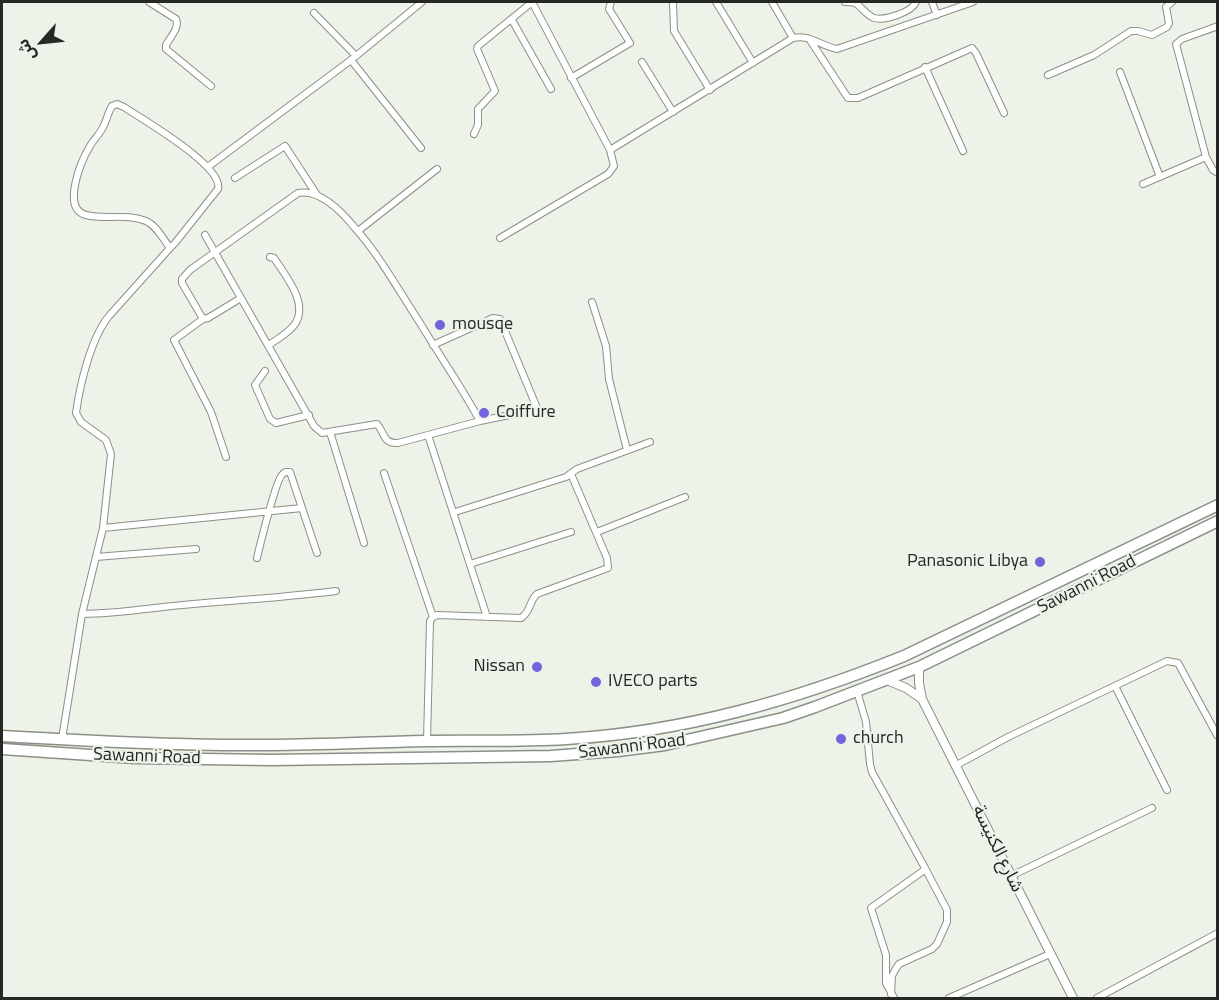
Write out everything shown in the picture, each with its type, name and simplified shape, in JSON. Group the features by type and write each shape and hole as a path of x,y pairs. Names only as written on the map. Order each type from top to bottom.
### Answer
{"highway":[{"name":"Sawanni Road","path":"2,736 62,740 271,745 567,739 726,716 856,675 904,656 1218,505"},
{"name":"Sawanni Road","path":"2,749 135,758 271,760 487,758 588,754 665,745 783,718 920,667 1218,521"}],"main road":[{"name":"شارع الكنيسة","path":"920,667 919,683 922,699 1073,999"},
{"path":"887,680 906,688 922,699"}],"street":[{"path":"149,2 176,19 178,23 166,49 211,86"},
{"path":"209,166 353,58 423,2"},
{"path":"474,135 478,125 478,109 495,91 478,46 532,2 610,150 614,166 608,174 500,238"},
{"path":"571,78 630,43 609,9 611,2"},
{"path":"673,2 674,31 710,90"},
{"path":"716,2 753,63"},
{"path":"772,2 793,38"},
{"path":"845,2 856,4 874,18 885,19 911,9 916,2"},
{"path":"932,2 937,15"},
{"path":"610,150 793,38 804,37 837,49 973,2"},
{"path":"1048,75 1094,55 1131,31 1152,35 1167,27 1169,23 1166,7 1172,2"},
{"path":"314,13 353,58 421,148"},
{"path":"512,20 551,89"},
{"path":"1218,26 1182,39 1176,44 1206,157 1213,170 1218,173"},
{"path":"810,39 850,99 858,98 972,48 1004,113"},
{"path":"642,62 673,112"},
{"path":"925,67 963,151"},
{"path":"1120,72 1160,177"},
{"path":"62,740 82,614 103,528 111,454 106,440 81,422 76,412 93,343 101,326 170,248 218,189 219,181 209,166 117,104 112,106 104,126 79,169 74,194 75,209 87,215 127,217 145,221 159,232 170,248"},
{"path":"235,178 285,146 317,196"},
{"path":"1143,184 1206,157"},
{"path":"357,231 437,169"},
{"path":"203,319 183,286 182,281 190,270 298,193 309,193 324,199 357,231 394,283 480,422"},
{"path":"205,235 321,433 377,424 385,440 392,443 537,408 500,319 493,318 433,345"},
{"path":"268,345 296,324 299,307 294,289 274,258 270,257"},
{"path":"226,457 211,412 174,340 203,319 241,298"},
{"path":"592,302 606,346 609,379 627,450"},
{"path":"265,371 255,385 270,419 276,423 309,415"},
{"path":"330,432 364,543"},
{"path":"428,435 487,617"},
{"path":"454,512 572,474 577,469 650,442"},
{"path":"257,558 280,476 285,472 290,472 317,553"},
{"path":"384,473 433,617"},
{"path":"427,741 430,621 433,617 437,615 521,618 527,613 531,600 537,594 608,568 609,562 572,474"},
{"path":"597,532 685,497"},
{"path":"103,528 302,508"},
{"path":"470,564 571,532"},
{"path":"96,557 195,549"},
{"path":"82,614 106,614 192,604 264,600 336,591"},
{"path":"955,766 1008,737 1167,661 1178,663 1217,735"},
{"path":"1115,686 1167,790"},
{"path":"857,692 866,722 872,772 947,910 947,921 937,944 932,949 899,964 892,976 892,996"},
{"path":"1011,876 1152,808"},
{"path":"892,996 886,979 886,955 871,908 925,868"},
{"path":"1097,999 1218,933"},
{"path":"949,999 1050,954"}],"place":[{"name":"mousqe","path":"440,325"},
{"name":"Coiffure","path":"484,413"},
{"name":"Panasonic Libya","path":"1040,562"},
{"name":"Nissan","path":"537,667"},
{"name":"IVECO parts","path":"596,682"},
{"name":"church","path":"841,739"}]}
